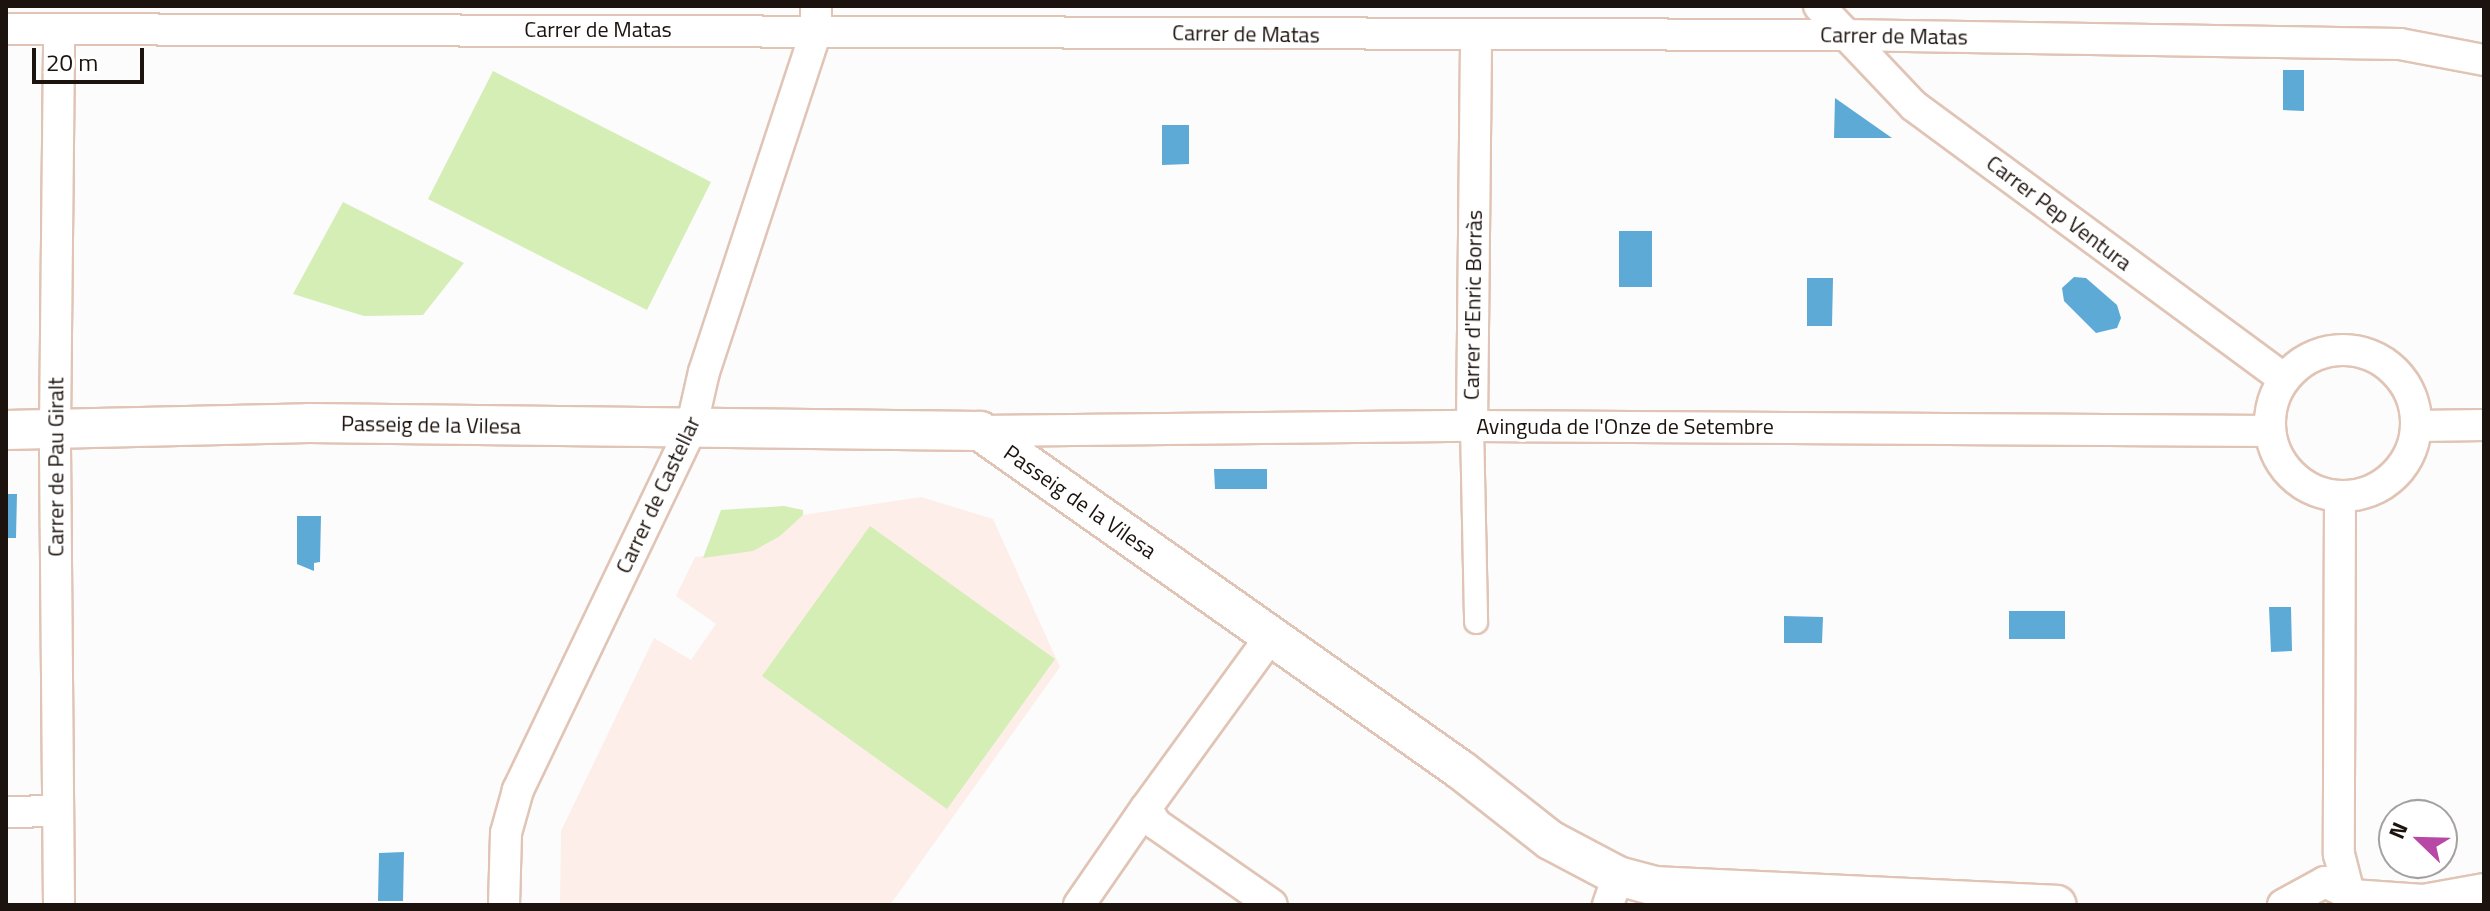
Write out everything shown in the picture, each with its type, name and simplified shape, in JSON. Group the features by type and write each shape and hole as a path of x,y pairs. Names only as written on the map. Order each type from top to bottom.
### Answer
{"street":[{"name":"Carrer Pep Ventura","path":"1819,6 1843,35 1914,106 2284,379"},
{"name":"Carrer de Matas","path":"6,29 460,18 816,18 1476,36 1843,35 2400,44 2484,60"},
{"name":"Carrer de Castellar","path":"504,905 506,833 518,790 691,429 704,372 816,18"},
{"name":"Carrer de Pau Giralt","path":"59,30 55,430 59,905"},
{"name":"Carrer d'Enric Borràs","path":"1476,36 1472,426 1476,622"},
{"path":"2337,349 2368,353 2394,370 2412,395 2418,426 2406,463 2378,490 2340,498 2314,492 2292,477 2276,456 2270,431 2272,404 2284,379 2307,358 2337,349"},
{"name":"Passeig de la Vilesa","path":"6,430 309,423 980,431 1461,770 1613,891 1656,886 2057,905"},
{"path":"2418,426 2484,425"},
{"name":"Avinguda de l'Onze de Setembre","path":"980,431 1472,426 2270,431"},
{"path":"2336,897 2339,854 2340,498"},
{"path":"1079,905 1271,636"},
{"path":"1146,808 1156,824 1272,905"},
{"path":"6,812 58,811"},
{"path":"2283,905 2336,897 2423,900 2484,889"}],"shaded area":[{"path":"921,497 993,519 1060,667 890,905 560,905 561,831 654,638 691,660 716,624 676,596 695,557 753,551 803,515"}],"green space":[{"path":"493,71 711,182 647,310 428,199"},
{"path":"343,202 464,263 423,315 364,316 293,294"},
{"path":"784,506 803,510 803,515 780,536 753,551 703,558 721,510"},
{"path":"870,526 1055,659 947,809 762,676"}],"water":[{"path":"2283,70 2304,70 2304,111 2283,110"},
{"path":"1835,98 1892,138 1834,138"},
{"path":"1162,125 1189,125 1189,164 1162,165"},
{"path":"1619,231 1652,231 1652,287 1619,287"},
{"path":"2074,277 2086,278 2117,305 2121,318 2117,328 2096,333 2064,301 2062,288"},
{"path":"1807,278 1833,278 1832,326 1807,326"},
{"path":"1214,469 1267,469 1267,489 1215,489"},
{"path":"6,494 17,494 16,538 6,538"},
{"path":"297,516 321,516 320,562 314,563 314,571 297,564"},
{"path":"2269,607 2291,607 2292,651 2271,652"},
{"path":"2009,611 2065,611 2065,639 2009,639"},
{"path":"1784,616 1823,617 1822,643 1784,643"},
{"path":"404,852 403,901 378,901 379,853"}]}
